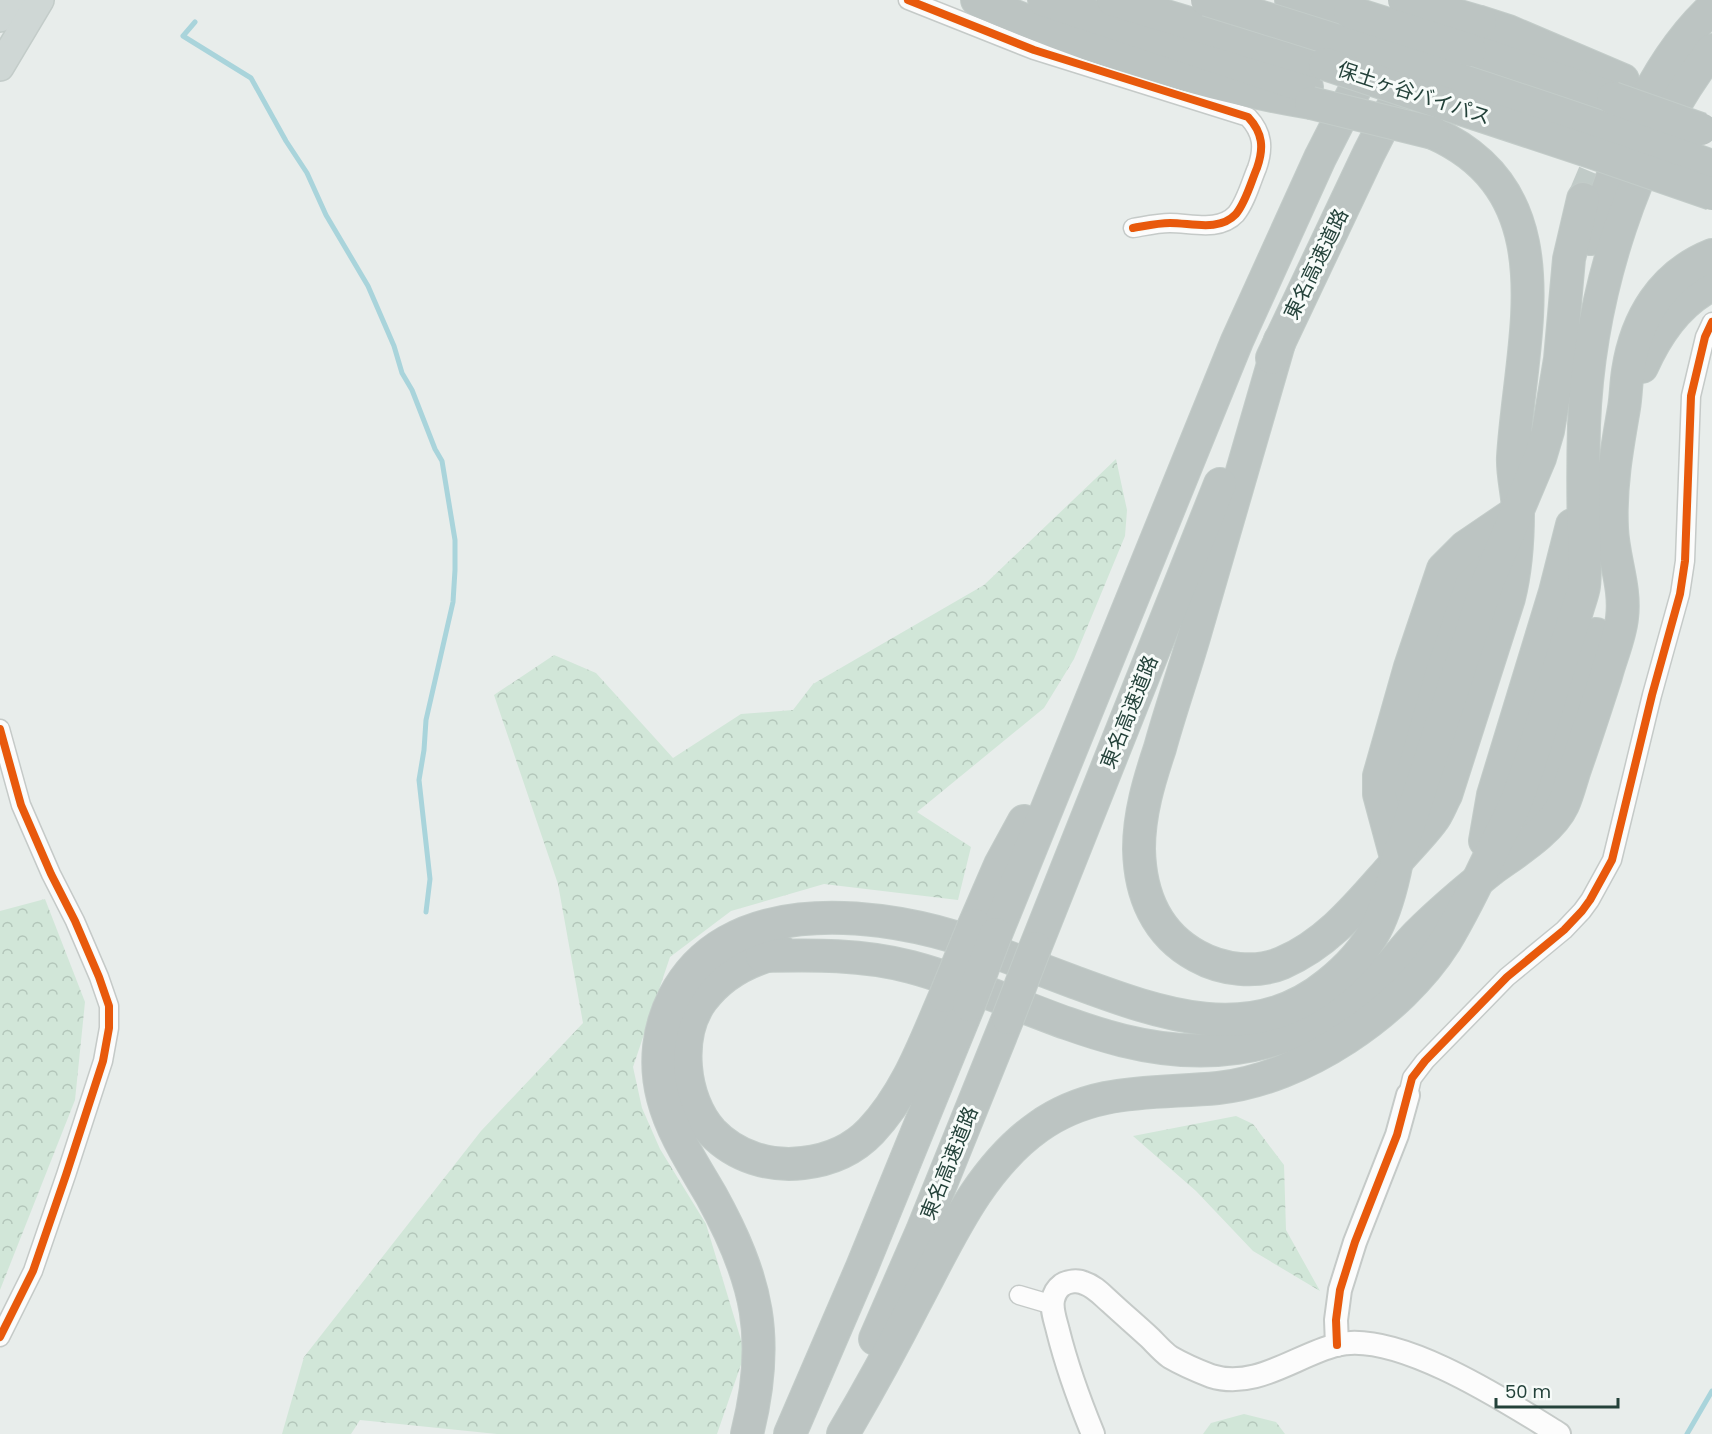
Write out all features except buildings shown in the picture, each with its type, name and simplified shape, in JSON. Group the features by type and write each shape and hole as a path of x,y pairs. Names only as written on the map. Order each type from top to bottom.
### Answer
{"highway":[{"path":"1044,0 1313,96 1395,117 1467,150 1497,181 1509,201 1524,241 1528,300 1526,353 1513,460 1518,510 1515,573 1446,795 1433,820 1357,907 1330,933 1302,954 1274,966 1243,970 1219,966 1182,948 1164,931 1145,893 1139,834 1147,788 1196,630 1280,340"},
{"name":"保土ヶ谷バイパス","path":"1113,0 1336,68 1712,194"},
{"name":"保土ヶ谷バイパス","path":"1207,0 1339,40 1712,166"},
{"path":"1291,0 1475,36 1517,35 1618,89 1708,124"},
{"path":"1402,0 1475,36"},
{"name":"東名高速道路","path":"790,1434 862,1268 957,1000 986,930 1087,711 1237,341 1320,158 1402,0"},
{"name":"東名高速道路","path":"834,1434 922,1231 1202,529 1280,340 1447,0"},
{"path":"747,1434 754,1409 760,1340 755,1303 747,1270 730,1230 674,1130 663,1097 657,1066 660,1034 668,1007 682,980 702,958 726,940 752,929 792,921 832,917 903,923 955,937 1159,1012 1187,1018 1213,1020 1264,1016 1293,1006 1317,993 1340,975 1365,948 1381,922 1390,896 1397,861 1379,794 1379,776 1410,667 1443,569 1465,546 1518,510 1540,458 1548,431 1560,359 1569,260 1589,186 1619,116 1648,58 1678,20 1709,0"},
{"path":"988,5 1093,45 1182,74 1271,96 1313,96"},
{"path":"1560,359 1586,254 1634,124 1673,53 1694,26 1712,8"},
{"path":"957,1000 889,1110 870,1132 851,1148 824,1160 786,1165 763,1162 743,1154 712,1131 691,1092 686,1067 686,1042 691,1021 701,1001 718,982 738,968 762,956 834,955 869,958 911,967 941,976 1089,1032 1152,1047 1182,1051 1241,1047 1275,1040 1305,1030 1344,1006 1369,987 1417,935 1478,881 1548,826 1562,807 1593,719 1622,620 1623,597 1604,536 1598,480 1585,418 1596,320 1623,218 1669,113 1712,50"},
{"path":"1478,881 1493,795 1555,592 1598,480 1617,443 1632,350 1648,308 1669,282 1684,270 1712,255"},
{"path":"1624,406 1653,342 1672,317 1696,293 1712,285"},
{"path":"1594,588 1598,480"},
{"path":"843,1434 951,1235 1000,1160 1018,1142 1057,1115 1096,1099 1127,1093 1218,1088 1283,1073 1342,1041 1387,1007 1432,960 1447,939 1478,881 1517,800 1594,588 1604,536"}],"main road":[{"path":"0,18 11,0"},
{"path":"0,67 40,0"}],"street":[{"path":"908,0 1034,50 1248,117 1256,126 1261,139 1262,154 1242,205 1227,221 1213,226 1168,223 1133,228"},
{"path":"1337,1345 1336,1320 1340,1290 1355,1242 1397,1135 1412,1078 1425,1061 1507,977 1551,942 1582,911 1612,860 1652,695 1680,594 1685,561 1691,396 1705,337 1712,322"},
{"path":"0,729 21,805 51,874 75,921 109,1006 109,1028 103,1061 69,1165 33,1271 0,1337"},
{"path":"1093,1434 1072,1384 1053,1305 1056,1292 1064,1284 1074,1281 1084,1282 1098,1291 1169,1356 1210,1375 1231,1380 1264,1374 1337,1345 1358,1342 1375,1344 1401,1351 1456,1374 1490,1391 1536,1427 1559,1434"},
{"path":"1019,1295 1053,1305"}],"green space":[{"path":"1116,459 1127,510 1125,536 1074,659 1044,708 917,812 971,847 958,900 824,884 731,911 670,957 633,1067 642,1108 660,1149 706,1224 745,1353 717,1434 497,1434 360,1420 351,1434 282,1434 304,1357 481,1131 583,1023 558,884 494,695 554,655 596,673 673,758 741,714 793,710 813,684 984,585"},
{"path":"45,899 85,1002 75,1100 0,1290 0,911"},
{"path":"1236,1116 1253,1124 1284,1165 1286,1230 1320,1291 1253,1251 1196,1191 1133,1136"},
{"path":"1244,1414 1276,1422 1285,1434 1203,1434 1211,1423"}],"waterway":[{"path":"195,22 183,36 251,78 286,141 307,173 326,215 368,286 394,346 402,373 412,390 442,461 455,540 455,570 453,602 426,720 419,780 430,879 426,912"},
{"path":"1687,1434 1712,1391"}],"tunnel":[{"path":"1583,199 1594,173"}],"cycle path":[{"path":"908,0 1034,50 1248,117 1257,129 1261,141 1261,154 1248,192 1236,214 1229,220 1213,225 1165,223 1133,228"},
{"path":"1337,1345 1336,1320 1340,1290 1355,1242 1397,1135 1412,1078 1425,1061 1507,977 1564,930 1582,911 1612,860 1652,695 1680,594 1685,561 1691,396 1705,337 1712,322"},
{"path":"0,729 21,805 51,874 75,921 109,1006 109,1028 103,1061 66,1175 33,1271 0,1337"}]}
